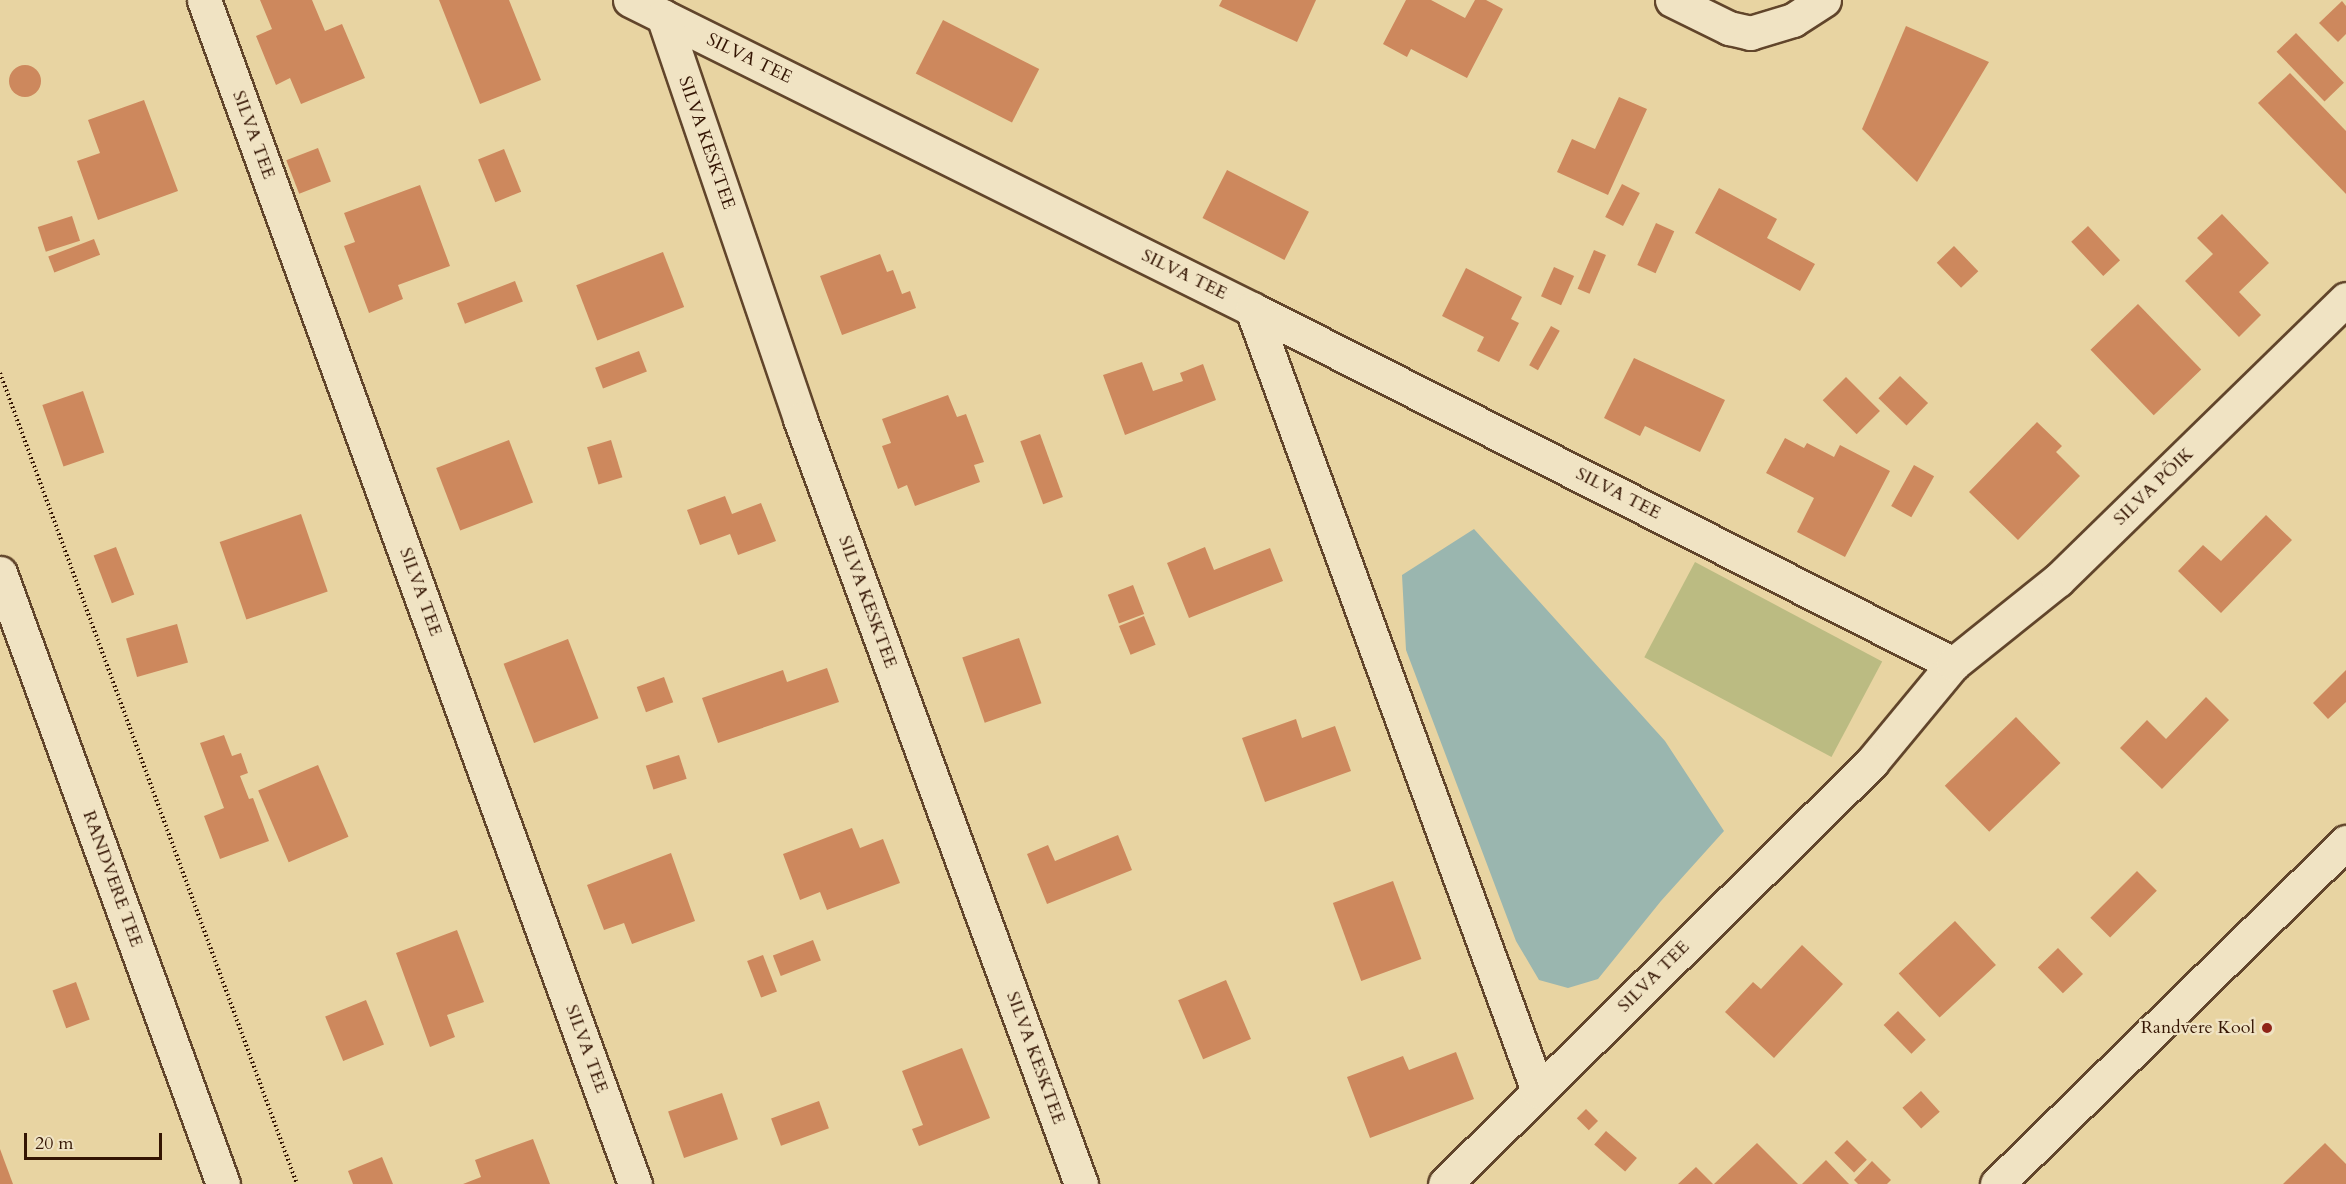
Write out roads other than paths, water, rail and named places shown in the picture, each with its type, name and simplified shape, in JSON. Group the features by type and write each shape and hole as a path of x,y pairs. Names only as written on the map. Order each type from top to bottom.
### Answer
{"street":[{"name":"SILVA TEE","path":"204,0 635,1184"},
{"name":"SILVA TEE","path":"630,0 1252,309 1953,664 1872,762 1445,1184"},
{"path":"1672,0 1729,28 1750,33 1793,20 1824,0"},
{"name":"SILVA KESKTEE","path":"663,16 800,419 1081,1184"},
{"name":"SILVA PÕIK","path":"1953,664 2058,580 2346,299"},
{"path":"1252,309 1538,1091"},
{"name":"RANDVERE TEE","path":"0,573 223,1184"},
{"path":"1997,1184 2346,842"}],"water":[{"path":"1474,529 1665,741 1724,831 1661,901 1598,979 1568,988 1539,980 1516,941 1406,650 1402,575"}],"place":[{"name":"Randvere Kool","path":"2267,1028"}]}
